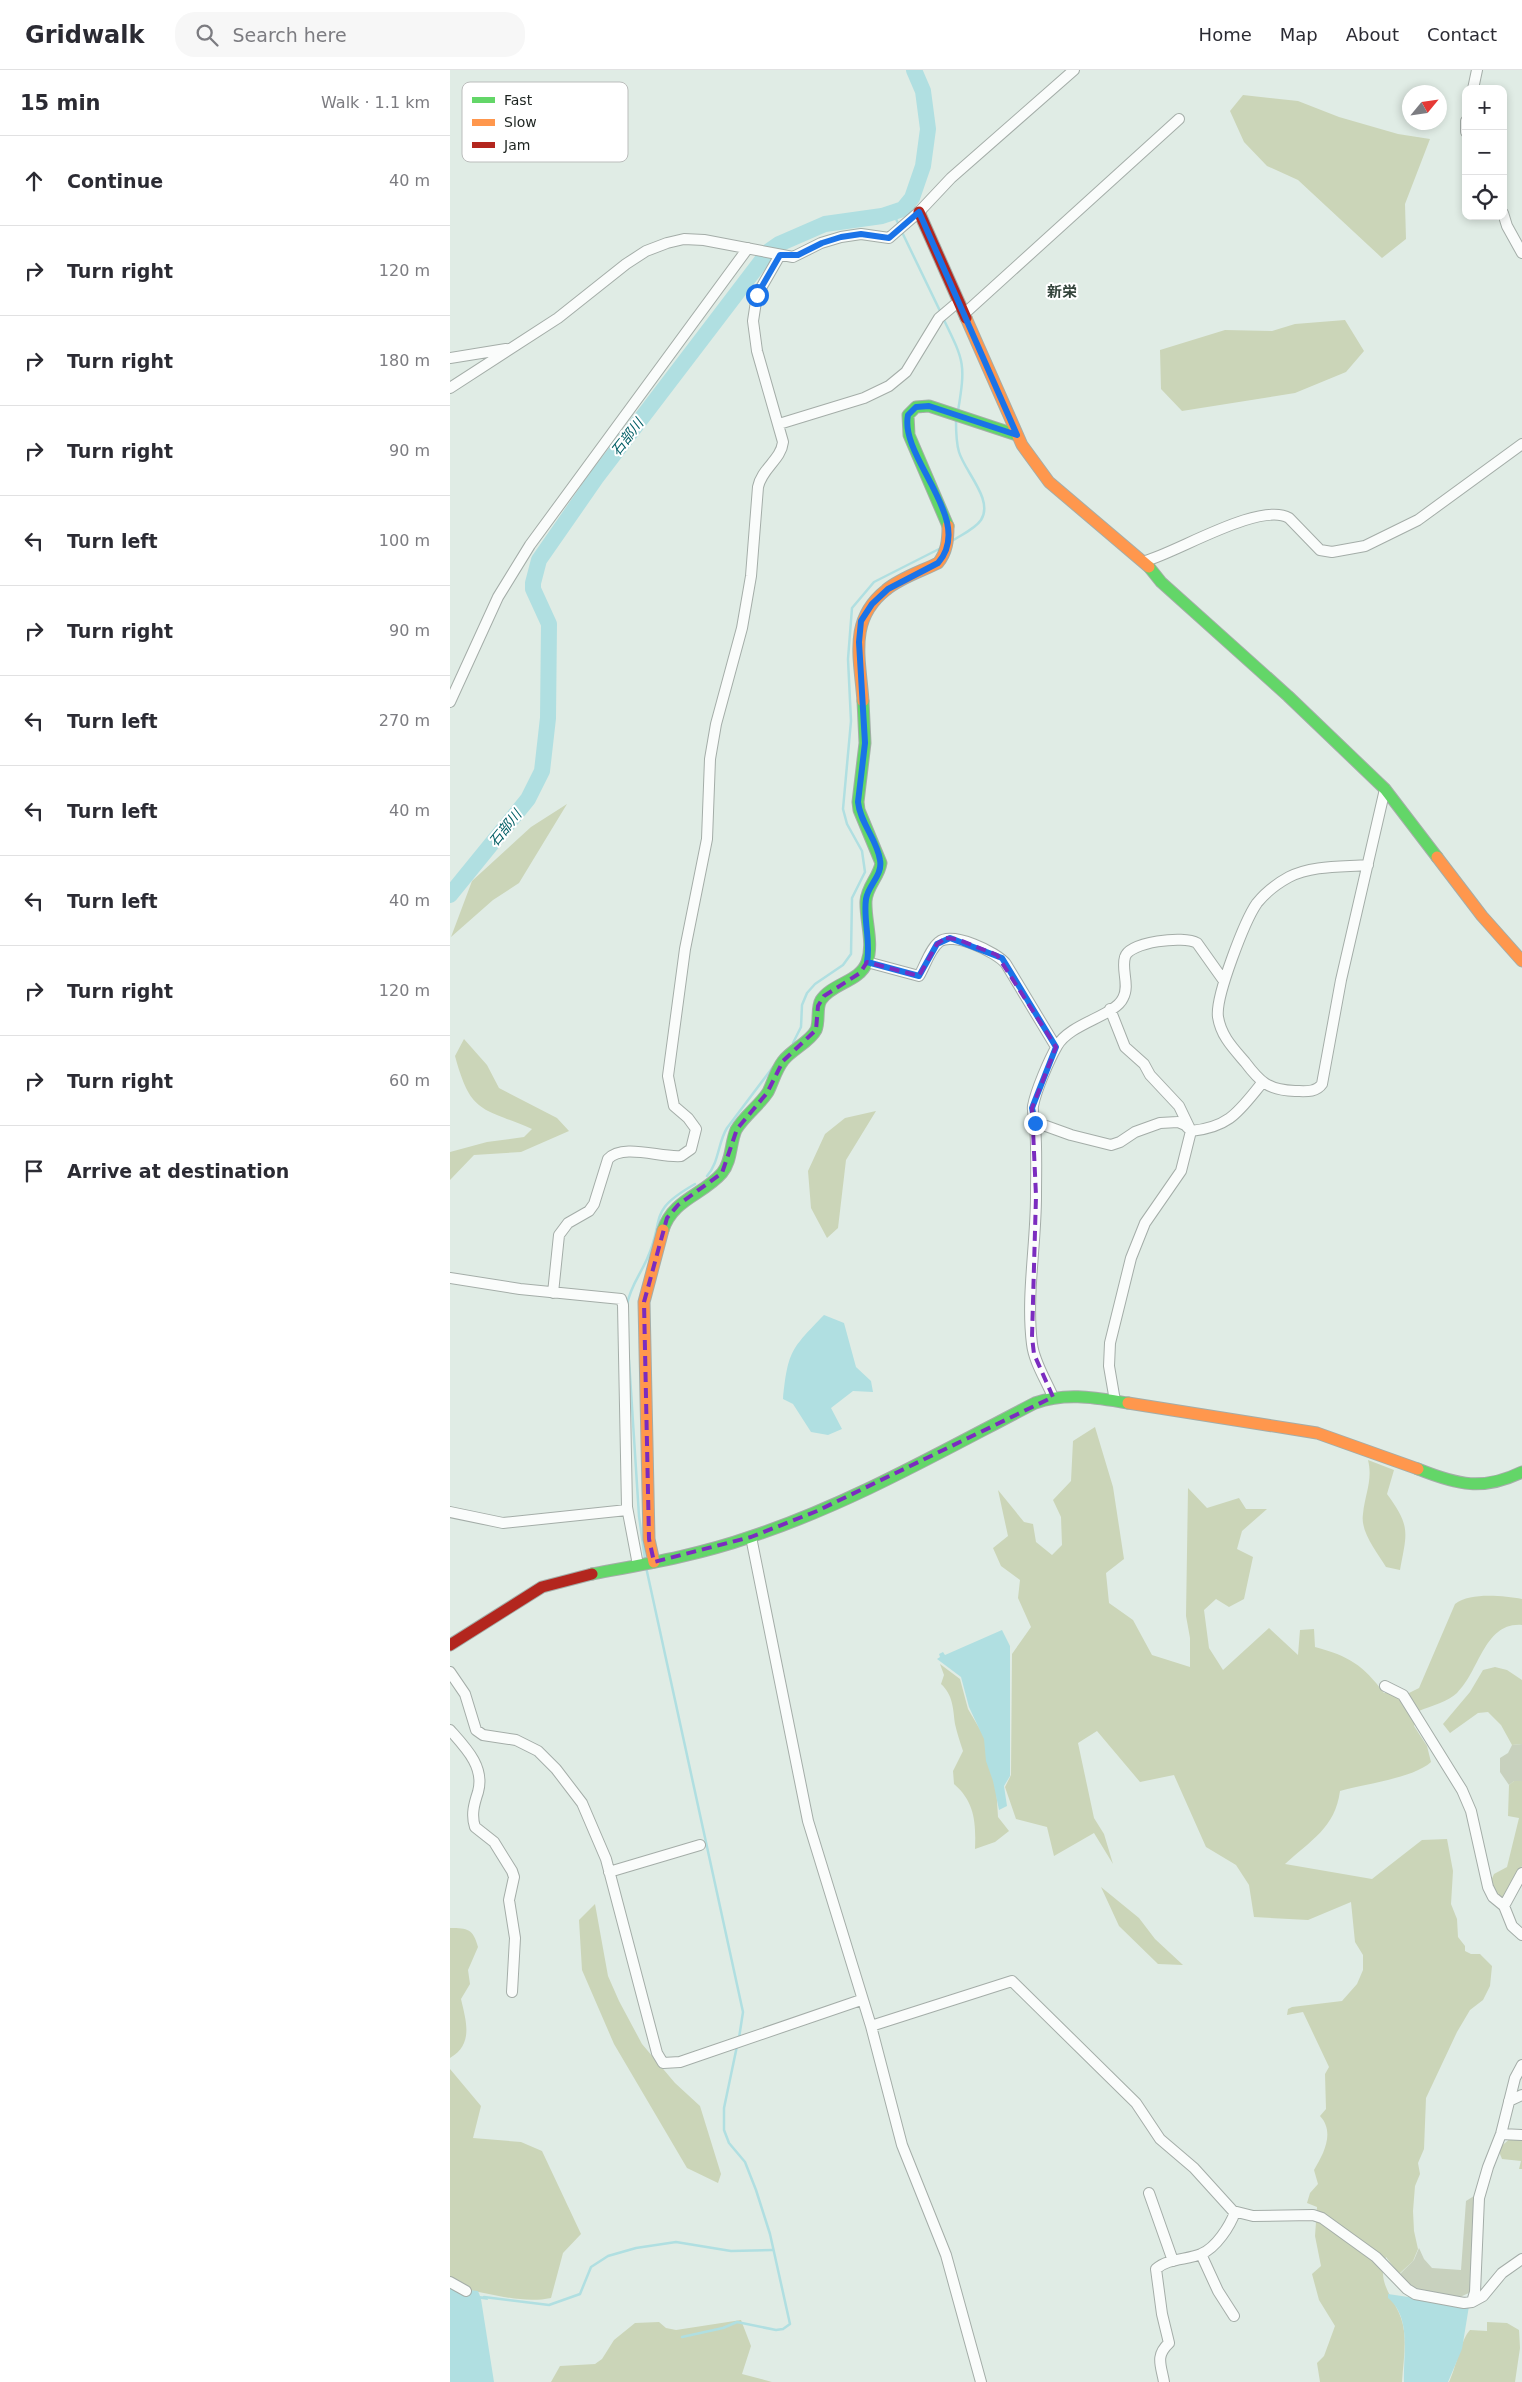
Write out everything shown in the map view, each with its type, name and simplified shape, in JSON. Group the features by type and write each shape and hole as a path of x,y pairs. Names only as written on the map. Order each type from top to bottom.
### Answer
{"street":[{"path":"450,388 476,369 558,318 626,264 656,246 677,240 695,239 780,255 798,255 822,243 841,237 861,234 889,238 919,212 951,178 1074,70"},
{"path":"1474,85 1478,70"},
{"path":"964,314 1178,119"},
{"path":"919,212 1017,435 1032,460 1049,482 1145,561 1161,582 1288,696 1385,788 1482,916 1522,961"},
{"path":"1505,220 1522,253"},
{"path":"450,702 498,598 530,546 748,248"},
{"path":"553,1293 559,1235 568,1222 589,1211 594,1204 608,1158 612,1154 629,1151 681,1156 691,1149 696,1135 693,1123 674,1106 668,1076 685,949 707,839 710,759 716,724 742,628 751,576 760,480 782,449 782,435 756,351 753,321 757,295 780,255"},
{"path":"779,424 847,404 889,386 906,372 939,318 958,302"},
{"path":"450,358 512,348"},
{"path":"654,1562 649,1539 644,1302 664,1227 671,1212 678,1205 722,1173 729,1161 730,1147 737,1129 767,1093 783,1061 816,1030 820,1001 830,991 860,972 867,962 869,947 866,900 870,885 880,871 881,864 875,844 859,810 858,802 865,743 859,630 866,613 881,594 906,578 938,563 944,557 948,540 948,522 909,435 908,415 916,407 929,406 1017,435"},
{"path":"1145,561 1160,557 1186,542 1218,529 1271,515 1284,515 1289,518 1314,546 1326,552 1365,546 1418,520 1522,444"},
{"path":"1368,865 1307,870 1279,883 1258,902 1247,921 1224,981 1218,1010 1223,1033 1231,1047 1262,1083 1283,1090 1310,1091 1318,1089 1322,1084 1341,980 1368,865 1385,788"},
{"path":"867,962 919,976 937,944 946,938 958,939 990,952 1002,958 1056,1047"},
{"path":"1053,1397 1034,1354 1032,1337 1036,1235 1035,1126 1032,1108 1056,1047 1080,1025 1120,1003 1125,993 1125,955 1138,946 1179,938 1192,940 1197,943 1224,981"},
{"path":"1110,1009 1125,1047 1144,1064 1150,1075 1179,1106 1191,1131 1181,1171 1145,1223 1131,1258 1110,1344 1110,1366 1115,1401"},
{"path":"1191,1131 1213,1128 1232,1118 1262,1083"},
{"path":"1035,1126 1046,1126 1071,1136 1111,1145 1120,1142 1135,1132 1160,1123 1178,1122 1185,1125 1191,1131"},
{"path":"450,1278 553,1293 618,1297 622,1301 627,1510 638,1565"},
{"path":"450,1645 531,1593 549,1585 574,1577 695,1554 751,1537 855,1495 1036,1403 1053,1397 1082,1396 1317,1433 1354,1444 1434,1476 1468,1485 1493,1484 1522,1472"},
{"path":"450,1512 499,1523 627,1510"},
{"path":"751,1537 808,1821 871,2026 902,2145 946,2255 981,2382"},
{"path":"450,1672 465,1694 474,1725 479,1733 529,1744 548,1759 567,1782 588,1815 609,1872 657,2053 662,2063 680,2062 862,2000"},
{"path":"1385,1686 1403,1694 1462,1790 1471,1811 1488,1887 1493,1897 1504,1906 1515,1930 1522,1935"},
{"path":"450,1730 464,1745 479,1772 479,1786 474,1811 475,1827 494,1842 514,1877 509,1900 516,1938 512,1992"},
{"path":"609,1872 700,1845"},
{"path":"1504,1906 1522,1873"},
{"path":"871,2026 1012,1981 1136,2103 1160,2139 1194,2168 1235,2212 1253,2216 1313,2215 1322,2218 1376,2257 1411,2292 1464,2303 1472,2302 1483,2296 1502,2274 1522,2259"},
{"path":"1472,2302 1476,2292 1479,2198 1488,2167 1501,2134 1515,2078 1522,2065"},
{"path":"1509,2100 1522,2095"},
{"path":"1501,2134 1522,2135"},
{"path":"1149,2193 1172,2261"},
{"path":"1164,2382 1160,2355 1170,2340 1162,2314 1156,2270 1158,2266 1172,2261 1202,2254 1225,2231 1235,2212"},
{"path":"1202,2254 1218,2291 1234,2316"},
{"path":"450,2282 466,2291"}],"highlighted area":[{"path":"946,938 957,939 997,955 1056,1047 1032,1108 1036,1196 1032,1337 1034,1354 1053,1397 817,1511 751,1537 654,1562 649,1539 644,1302 667,1218 678,1205 722,1173 737,1129 767,1093 783,1061 816,1030 818,1006 824,996 860,973 867,962 919,976 937,944"}],"green space":[{"path":"1243,95 1298,101 1339,117 1398,134 1430,139 1405,204 1406,239 1382,258 1298,180 1267,166 1244,142 1230,111"},
{"path":"1345,320 1364,351 1346,372 1295,393 1182,411 1161,389 1160,350 1225,330 1272,331 1295,324"},
{"path":"567,804 519,883 493,900 451,937 472,881 531,827"},
{"path":"464,1039 487,1065 499,1088 557,1118 569,1131 521,1152 474,1155 450,1180 450,1152 487,1142 524,1137 532,1129 490,1112 473,1099 461,1075 455,1056"},
{"path":"876,1111 846,1160 838,1228 827,1238 811,1208 808,1171 825,1134 845,1118"},
{"path":"1095,1427 1113,1487 1124,1559 1106,1573 1109,1603 1133,1620 1152,1655 1190,1667 1190,1638 1186,1616 1188,1488 1207,1508 1239,1498 1246,1509 1267,1509 1242,1531 1237,1549 1253,1557 1244,1599 1229,1607 1216,1599 1204,1610 1209,1648 1223,1670 1269,1628 1298,1655 1300,1630 1314,1629 1315,1647 1337,1654 1354,1663 1369,1675 1384,1693 1409,1693 1419,1688 1455,1604 1478,1596 1522,1599 1522,1625 1509,1626 1499,1631 1491,1639 1465,1684 1454,1696 1419,1711 1414,1726 1427,1746 1431,1762 1423,1768 1401,1776 1340,1791 1333,1815 1327,1824 1313,1840 1285,1864 1372,1879 1422,1840 1447,1839 1453,1871 1451,1904 1457,1919 1458,1937 1465,1946 1465,1951 1471,1954 1480,1954 1492,1966 1490,1986 1483,2000 1470,2010 1457,2032 1426,2098 1424,2149 1418,2163 1420,2174 1415,2186 1413,2211 1414,2231 1418,2249 1413,2261 1399,2274 1386,2257 1383,2268 1386,2286 1402,2320 1404,2331 1405,2350 1402,2382 1320,2382 1317,2363 1324,2356 1335,2326 1319,2300 1312,2274 1321,2266 1315,2236 1317,2207 1307,2203 1310,2193 1318,2184 1314,2170 1326,2143 1327,2129 1320,2116 1326,2109 1325,2074 1329,2067 1303,2012 1287,2015 1288,2009 1292,2007 1342,2001 1357,1984 1363,1970 1363,1955 1355,1942 1351,1902 1308,1920 1254,1917 1249,1885 1236,1865 1206,1847 1174,1775 1140,1782 1097,1731 1078,1743 1094,1818 1104,1834 1113,1864 1094,1833 1054,1856 1047,1827 1016,1819 1005,1787 1011,1775 1012,1654 1031,1627 1018,1598 1020,1580 1001,1566 993,1548 1008,1536 998,1490 1024,1522 1033,1524 1036,1542 1052,1555 1062,1545 1061,1517 1053,1500 1071,1481 1073,1441"},
{"path":"1368,1460 1394,1470 1387,1494 1404,1523 1405,1538 1400,1570 1386,1567 1370,1542 1364,1528 1363,1514 1370,1474"},
{"path":"940,1664 960,1679 968,1709 985,1738 996,1785 998,1817 1009,1831 995,1842 975,1849 973,1814 966,1798 954,1784 953,1771 963,1751 950,1697 941,1684 944,1675"},
{"path":"1495,1667 1507,1670 1522,1680 1522,1744 1512,1745 1501,1725 1488,1712 1478,1713 1450,1733 1443,1724 1470,1692 1483,1670"},
{"path":"1522,1744 1522,1781 1514,1781 1509,1785 1500,1772 1500,1758 1508,1753 1512,1745"},
{"path":"1514,1781 1522,1781 1522,1866 1501,1901 1490,1883 1494,1874 1507,1867 1519,1818 1508,1816 1509,1785"},
{"path":"1101,1887 1139,1918 1155,1939 1183,1965 1158,1964 1119,1926"},
{"path":"595,1904 608,1976 619,2001 642,2044 675,2083 700,2106 721,2174 718,2183 687,2168 614,2044 582,1970 579,1920"},
{"path":"450,1928 461,1928 472,1933 478,1947 468,1970 470,1984 461,1999 466,2024 465,2039 463,2046 450,2058"},
{"path":"450,2069 481,2106 473,2138 521,2142 542,2151 581,2234 563,2253 551,2298 526,2300 450,2288"},
{"path":"1522,2136 1522,2169 1519,2169 1521,2161 1502,2159 1498,2149 1512,2137"},
{"path":"1474,2196 1471,2292 1460,2297 1418,2291 1398,2276 1414,2260 1419,2248 1424,2259 1432,2268 1461,2270 1466,2201"},
{"path":"741,2320 751,2346 742,2374 772,2382 551,2382 560,2366 595,2364 602,2359 614,2340 635,2323 659,2322 666,2328 676,2330"},
{"path":"1487,2322 1507,2323 1519,2330 1520,2348 1515,2382 1449,2382 1467,2334 1470,2330 1487,2331"}],"water":[{"path":"824,1315 844,1323 856,1367 871,1381 873,1392 853,1391 831,1408 842,1429 828,1435 811,1432 793,1404 783,1399 789,1360 804,1336"},
{"path":"1002,1630 1010,1646 1010,1776 1004,1786 1007,1806 999,1810 993,1781 986,1761 984,1739 969,1707 961,1677 937,1659 940,1657 939,1654 943,1652 945,1655"},
{"path":"450,2288 478,2291 480,2296 487,2297 488,2300 481,2299 494,2382 450,2382"},
{"path":"1388,2294 1469,2306 1462,2349 1448,2382 1404,2382 1405,2337 1403,2326 1396,2306 1388,2298"}],"waterway":[{"name":"石部川","path":"450,895 528,799 542,771 548,718 549,624 533,589 539,560 596,478 769,251 779,244 825,224 882,216 903,209 912,198 923,166 928,129 923,91 914,70"},
{"path":"892,211 899,225"},
{"path":"901,230 941,313"},
{"path":"943,318 961,363 962,382 958,411"},
{"path":"952,541 975,526 981,520 984,512 981,495 959,452 956,421"},
{"path":"793,1043 801,1027 802,1005 807,993 815,984 843,965 851,954 852,898 865,872 862,851 847,824 843,809 851,721 848,659 852,608 874,582 941,548"},
{"path":"707,1176 714,1165 727,1128 773,1067"},
{"path":"627,1305 633,1287 653,1245 663,1209 695,1184"},
{"path":"629,1360 639,1516 645,1559"},
{"path":"646,1567 743,2012 739,2038"},
{"path":"682,2337 723,2328 737,2322 776,2330 783,2329 790,2324 770,2234 756,2190 745,2162 729,2143 724,2130 724,2108 737,2046"},
{"path":"484,2297 549,2305 580,2294 591,2267 608,2256 636,2248 676,2242 731,2251 772,2250"}],"traffic: fast":[{"path":"948,526 909,435 908,415 916,407 929,406 1017,435"},
{"path":"1149,567 1161,582 1288,696 1385,789 1437,857"},
{"path":"663,1230 674,1211 681,1204 706,1187 722,1173 728,1163 734,1135 739,1125 768,1092 776,1072 783,1061 816,1030 821,1000 826,994 858,974 867,962 870,947 866,901 868,891 881,863 859,810 858,802 865,743 863,701"},
{"path":"592,1574 711,1549 787,1524 895,1476 1035,1403 1070,1397 1128,1403"},
{"path":"1418,1469 1446,1479 1470,1484 1495,1482 1522,1472"}],"traffic: slow":[{"path":"966,318 1022,445 1049,482 1149,567"},
{"path":"863,701 859,641 861,627 866,614 874,602 886,590 904,578 938,563 946,546 948,526"},
{"path":"1437,857 1482,916 1522,961"},
{"path":"654,1562 649,1539 644,1302 663,1230"},
{"path":"1128,1403 1317,1433 1418,1469"}],"traffic: jam":[{"path":"919,212 966,318"},
{"path":"450,1645 542,1587 592,1574"}],"district":[{"name":"新栄","path":"1062,292"}],"route":[{"path":"757,295 761,284 780,255 793,257 829,240 841,237 861,234 889,238 919,212 1017,435 929,406 916,407 908,415 907,427 909,435 948,522 948,540 944,557 938,563 896,583 881,594 861,621 859,642 865,743 858,802 859,810 875,844 881,864 880,871 867,892 865,908 869,947 867,962 919,976 937,944 940,940 946,938 958,939 1002,958 1056,1047 1032,1108 1035,1123"}]}
